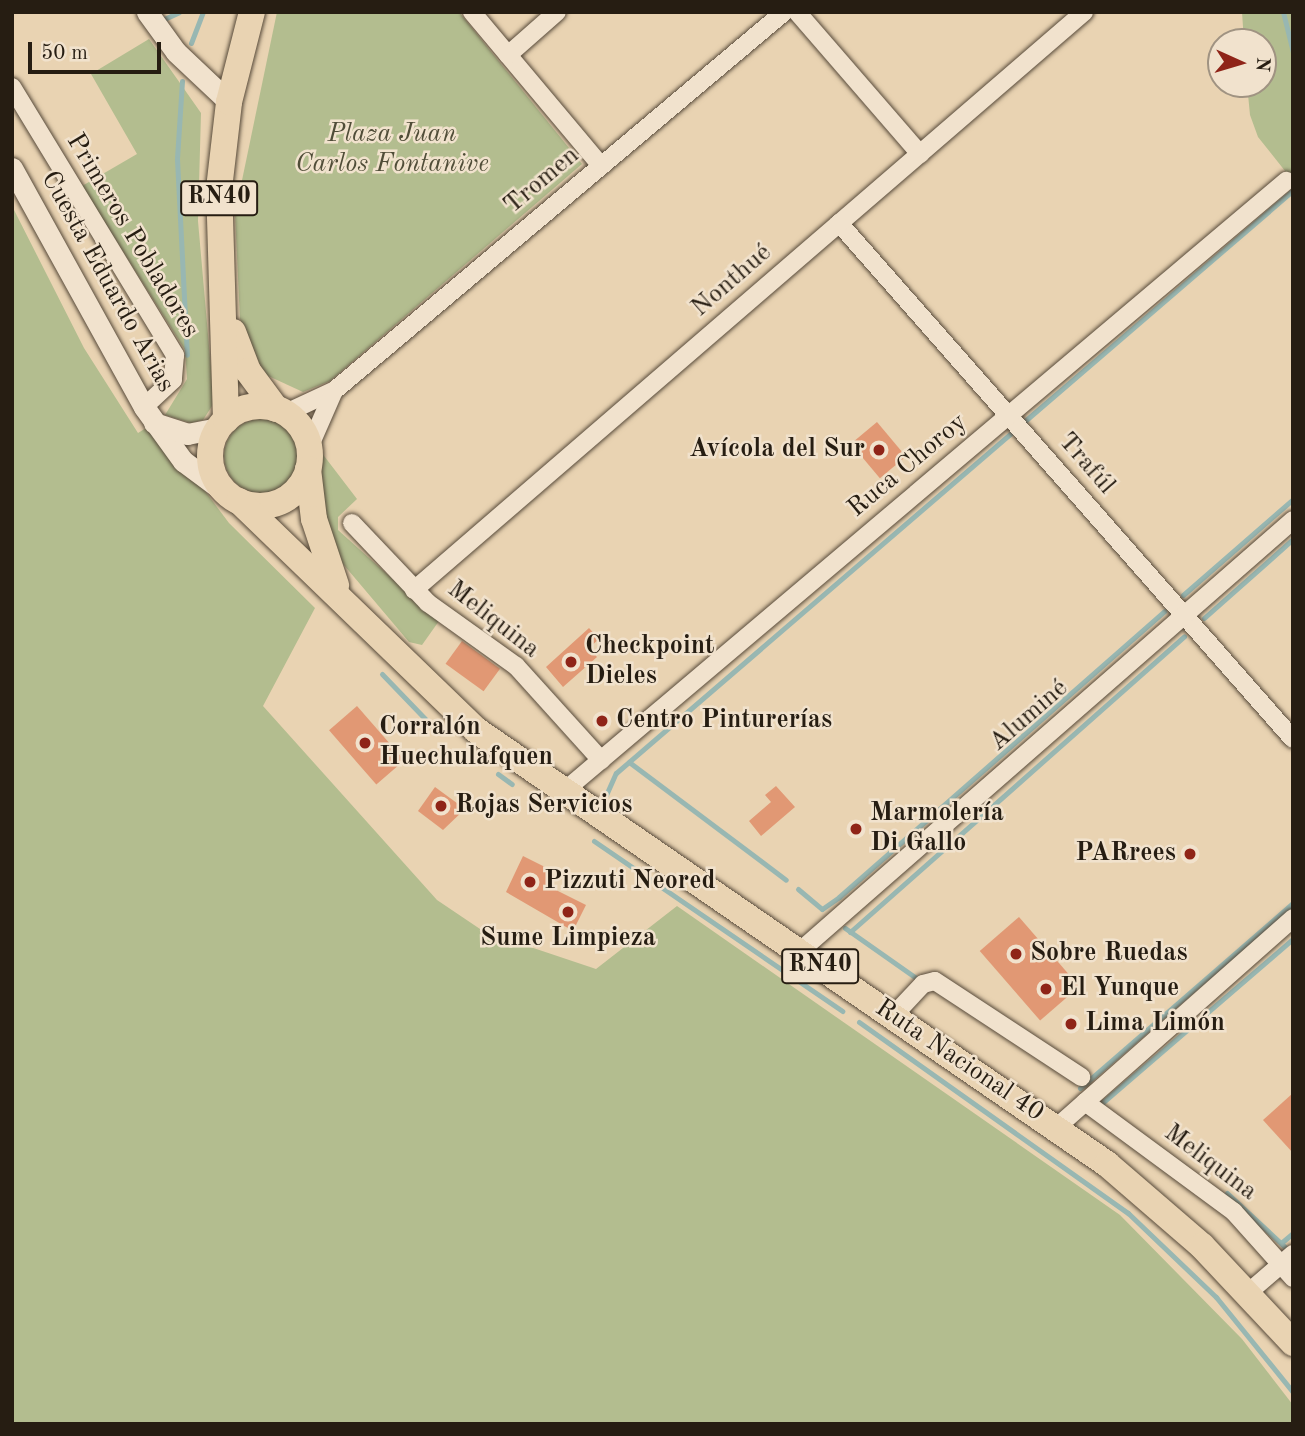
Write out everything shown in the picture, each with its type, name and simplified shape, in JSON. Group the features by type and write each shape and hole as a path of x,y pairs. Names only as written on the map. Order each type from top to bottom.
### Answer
{"main road":[{"name":"RN40","path":"235,498 211,459 223,424 218,207 229,102 251,12"},
{"name":"RN40","path":"222,295 248,370 281,411 309,459"},
{"path":"223,424 244,409 281,411"},
{"path":"235,498 281,501 309,459"},
{"name":"Ruta Nacional 40","path":"309,459 316,527 341,597"},
{"name":"Ruta Nacional 40","path":"235,498 341,597 446,705 563,792 1057,1127 1155,1203 1249,1292 1293,1343"}],"street":[{"path":"147,12 176,52 229,102"},
{"path":"472,12 601,166"},
{"path":"508,55 557,12"},
{"name":"Tromen","path":"281,411 335,390 784,12"},
{"path":"797,12 920,153"},
{"name":"Nonthué","path":"415,590 1084,12"},
{"name":"Primeros Pobladores","path":"12,87 175,355 173,380 149,415"},
{"name":"Cuesta Eduardo Arias","path":"12,168 149,415 190,468 235,498"},
{"name":"Ruca Choroy","path":"563,792 1286,181"},
{"name":"Trafúl","path":"839,223 1293,739"},
{"name":"Tromen","path":"309,459 335,390"},
{"name":"Cuesta Eduardo Arias","path":"149,415 187,434 223,424"},
{"name":"Aluminé","path":"799,952 1293,520"},
{"name":"Meliquina","path":"352,523 415,590 508,659 601,760"},
{"path":"1057,1127 1293,918"},
{"path":"893,1016 923,984 935,981 1081,1077"},
{"name":"Meliquina","path":"1085,1102 1234,1212 1289,1266"},
{"path":"1249,1292 1289,1266"}],"green space":[{"name":"Plaza Juan Carlos Fontanive","path":"277,12 459,12 582,164 330,381 303,392 264,374 240,319 235,214"},
{"path":"1242,12 1293,12 1293,181 1258,137 1250,115 1248,98 1277,98 1277,28 1243,28"},
{"path":"149,39 201,113 198,221 214,403 203,420 191,423 165,415 187,379 185,350 82,186 137,154 91,74"},
{"path":"12,206 84,348 138,433 154,423 229,523 315,608 263,706 437,900 483,931 596,969 677,906 1120,1215 1242,1339 1293,1405 1293,1424 12,1424"},
{"path":"261,419 282,425 292,435 298,456 292,477 282,487 261,493 240,487 230,477 224,456 230,435 240,425"},
{"path":"318,448 357,499 338,517 338,530 439,621 422,645 409,642 338,558 320,494"}],"building":[{"name":"Avícola del Sur","path":"877,422 906,456 880,478 851,444"},
{"name":"Checkpoint Dieles","path":"589,628 599,639 589,648 597,657 563,687 546,667"},
{"path":"462,641 500,669 484,691 446,664"},
{"name":"Corralón Huechulafquen","path":"357,706 404,760 376,785 329,730"},
{"path":"776,786 795,807 761,836 749,821 771,802 765,795"},
{"name":"Rojas Servicios","path":"435,787 465,809 443,830 418,811"},
{"path":"523,856 555,872 548,886 586,905 573,931 506,892"},
{"path":"1019,917 1079,986 1040,1021 980,951"},
{"path":"1293,1093 1293,1153 1263,1120"}],"waterway":[{"path":"160,21 179,12"},
{"path":"191,43 203,12"},
{"path":"1283,12 1293,52"},
{"path":"182,81 177,159 187,355"},
{"path":"1026,420 1293,190"},
{"path":"606,795 616,773 1010,434"},
{"path":"1183,595 1293,499"},
{"path":"1204,618 1293,539"},
{"path":"798,889 822,909 839,897 1164,611"},
{"path":"850,932 1184,636"},
{"path":"382,674 435,729"},
{"path":"629,762 786,880"},
{"path":"498,774 512,784"},
{"path":"594,841 842,1011"},
{"path":"1080,1088 1293,903"},
{"path":"845,928 919,980"},
{"path":"1102,1103 1293,939"},
{"path":"859,1022 1128,1213 1216,1297 1293,1392"},
{"path":"1227,1193 1285,1247"},
{"path":"1281,1243 1293,1233"}],"place":[{"name":"Avícola del Sur","path":"879,450"},
{"name":"Checkpoint Dieles","path":"571,662"},
{"name":"Centro Pinturerías","path":"602,721"},
{"name":"Corralón Huechulafquen","path":"365,743"},
{"name":"Rojas Servicios","path":"441,806"},
{"name":"Marmolería Di Gallo","path":"856,829"},
{"name":"PARrees","path":"1190,854"},
{"name":"Pizzuti Neored","path":"530,882"},
{"name":"Sume Limpieza","path":"568,912"},
{"name":"Sobre Ruedas","path":"1016,954"},
{"name":"El Yunque","path":"1046,989"},
{"name":"Lima Limón","path":"1071,1024"}]}
